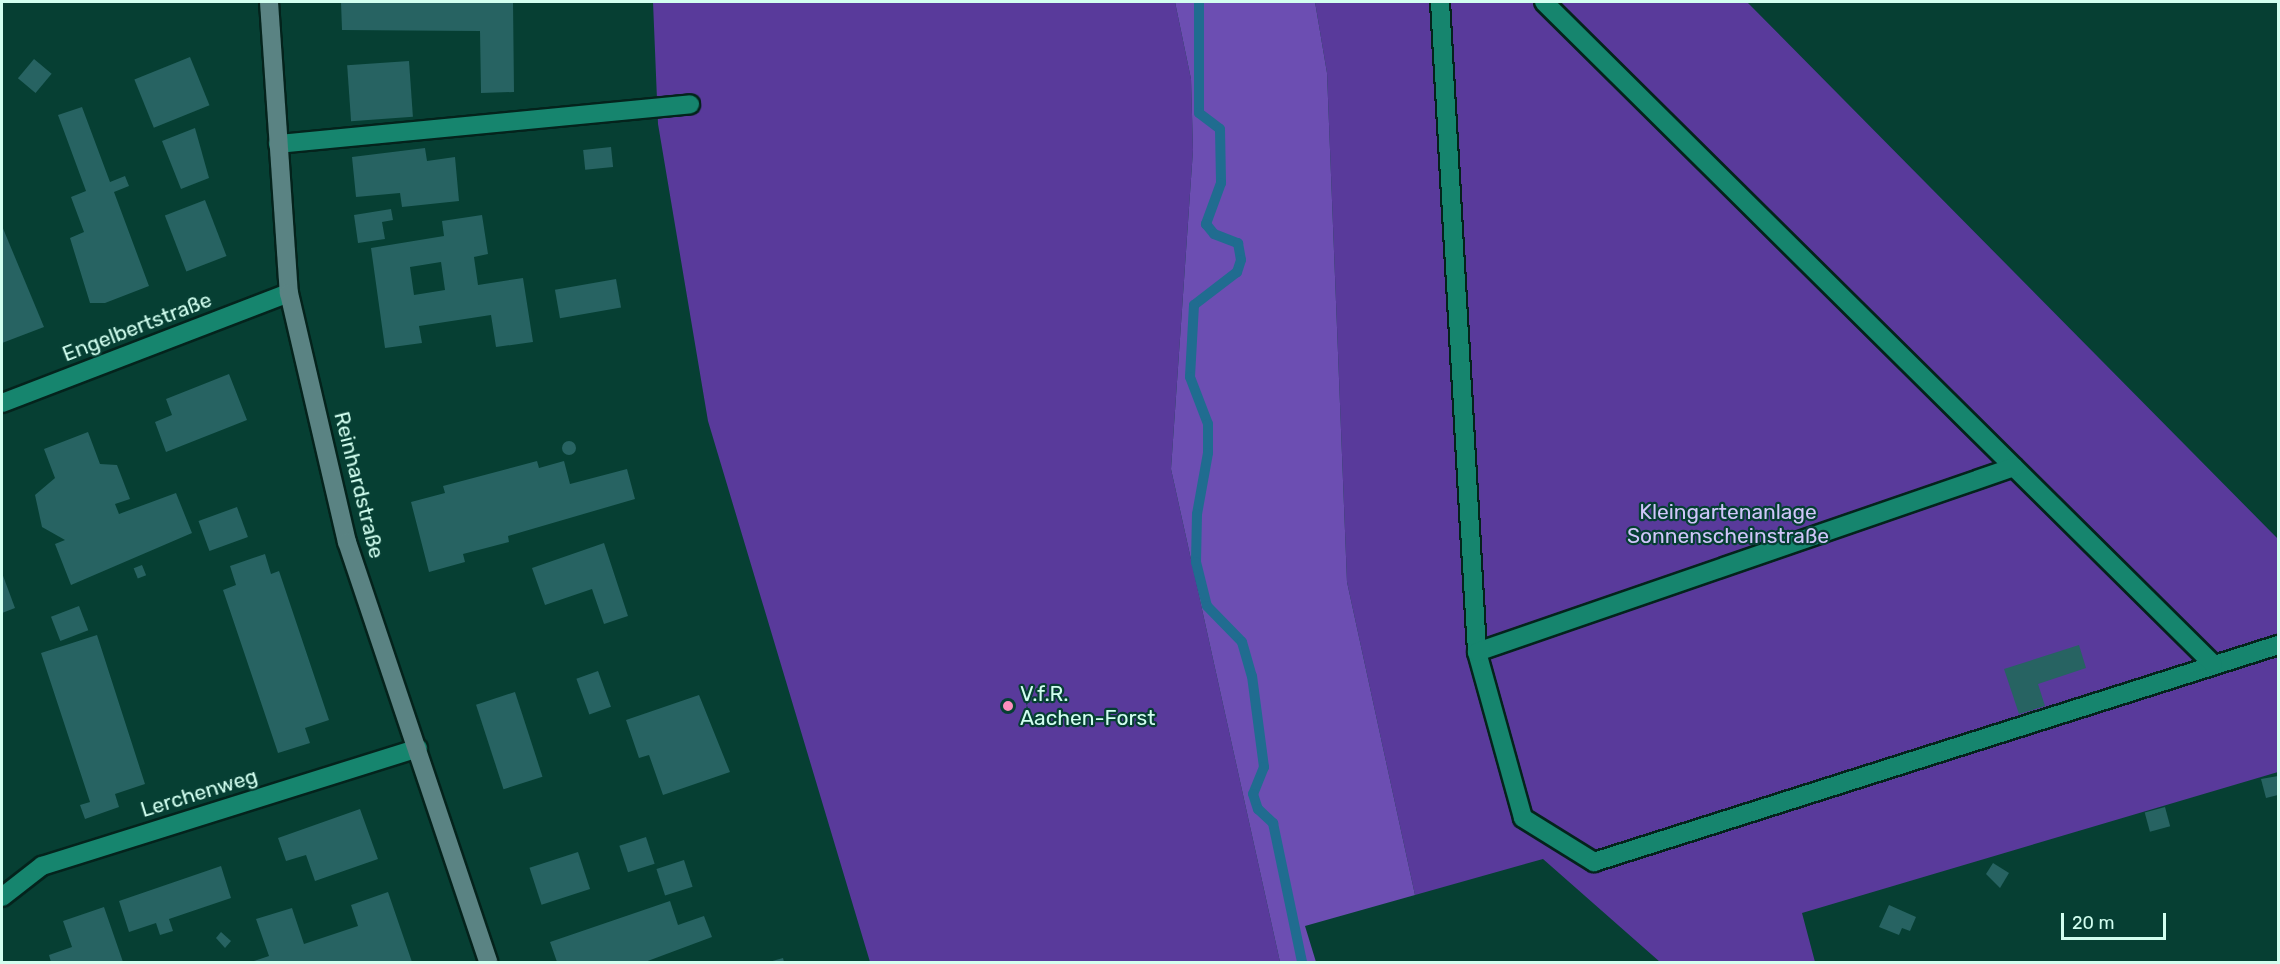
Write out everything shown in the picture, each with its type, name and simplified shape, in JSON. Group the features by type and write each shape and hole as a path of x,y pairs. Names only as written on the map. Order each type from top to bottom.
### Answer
{"street":[{"name":"Reinhardstraße","path":"269,2 289,293 347,542 418,748 488,963"},
{"path":"1440,2 1477,652 1523,818 1594,862 2278,645"},
{"path":"1544,2 2213,664"},
{"path":"278,144 690,104"},
{"name":"Engelbertstraße","path":"2,403 289,293"},
{"path":"1477,652 2014,467"},
{"name":"Lerchenweg","path":"2,897 42,866 418,748"}],"green space":[{"name":"V.f.R. Aachen-Forst","path":"653,2 1175,2 1191,79 1193,150 1171,469 1280,962 870,962 708,421 658,124"},
{"name":"Kleingartenanlage Sonnenscheinstraße","path":"1315,2 1747,2 2278,539 2278,772 1802,913 1815,962 1660,962 1543,859 1415,895 1347,582 1327,73"}],"shaded area":[{"path":"1175,2 1315,2 1327,73 1347,582 1415,895 1305,926 1316,962 1280,962 1171,469 1193,150 1191,79"}],"building":[{"path":"341,2 513,2 514,92 481,93 480,31 342,30"},
{"path":"190,57 209,105 154,128 134,79"},
{"path":"34,59 52,74 36,93 18,78"},
{"path":"409,61 413,117 351,121 347,65"},
{"path":"82,107 110,182 125,176 129,186 114,192 149,286 105,303 90,303 70,238 84,232 71,197 86,191 58,115"},
{"path":"195,128 209,178 181,189 162,141"},
{"path":"611,147 613,167 585,170 583,150"},
{"path":"425,148 427,161 455,157 459,201 402,207 400,193 356,197 352,157"},
{"path":"205,200 227,256 186,271 165,215"},
{"path":"391,209 393,220 382,222 385,239 358,243 354,215"},
{"path":"482,215 488,254 474,257 478,285 523,278 533,342 496,347 491,315 419,326 422,343 385,348 371,248 444,236 442,221","holes":["441,262 445,290 414,295 410,267"]},
{"path":"2,226 44,327 2,343"},
{"path":"616,279 621,308 560,318 555,290"},
{"path":"229,374 247,420 166,452 155,422 172,415 166,399"},
{"path":"88,432 100,464 117,465 130,499 115,504 119,514 176,493 192,533 71,585 55,544 65,540 42,527 35,495 55,478 44,449"},
{"path":"569,441 574,443 576,448 574,453 569,455 564,453 562,448 564,443"},
{"path":"537,461 539,468 564,461 570,484 627,469 635,499 508,536 509,542 463,554 465,562 429,572 411,502 445,493 443,486"},
{"path":"237,507 248,537 209,551 198,521"},
{"path":"604,543 628,616 604,624 592,589 545,605 532,568"},
{"path":"265,554 271,574 279,571 329,720 305,728 310,743 278,753 223,590 236,585 230,566"},
{"path":"142,565 146,575 138,579 134,568"},
{"path":"2,573 15,608 2,613"},
{"path":"79,606 88,630 60,641 51,617"},
{"path":"97,635 145,784 115,794 119,807 85,819 80,805 90,802 41,653"},
{"path":"2079,645 2086,668 2038,684 2045,706 2019,714 2004,669"},
{"path":"598,671 611,707 589,715 576,679"},
{"path":"515,692 543,777 504,789 476,705"},
{"path":"699,695 730,772 663,795 649,755 639,758 626,720"},
{"path":"2278,776 2278,795 2266,798 2261,779"},
{"path":"2165,807 2170,826 2150,832 2145,812"},
{"path":"360,809 378,859 315,881 306,855 286,861 278,838"},
{"path":"646,837 655,864 628,872 619,846"},
{"path":"578,852 590,889 542,905 529,868"},
{"path":"684,860 693,887 665,896 656,869"},
{"path":"1993,863 2009,873 2000,888 1986,874"},
{"path":"221,866 231,898 169,919 173,931 160,935 156,923 129,932 119,901"},
{"path":"388,892 412,962 251,962 269,956 256,919 292,908 304,944 358,926 351,905"},
{"path":"670,901 678,925 704,916 712,937 645,962 557,962 550,942"},
{"path":"1889,905 1916,917 1910,931 1902,928 1899,935 1879,927"},
{"path":"104,907 123,962 51,962 49,955 72,947 63,921"},
{"path":"221,932 231,941 225,948 216,938"},
{"path":"783,958 784,962 769,962"}],"waterway":[{"path":"1199,2 1199,113 1220,129 1221,183 1206,224 1214,234 1238,243 1241,260 1237,272 1194,305 1190,377 1208,424 1208,453 1197,514 1196,562 1207,606 1242,642 1252,676 1264,767 1253,794 1258,809 1273,823 1302,962"}],"place":[{"name":"V.f.R. Aachen-Forst","path":"1008,706"}]}
